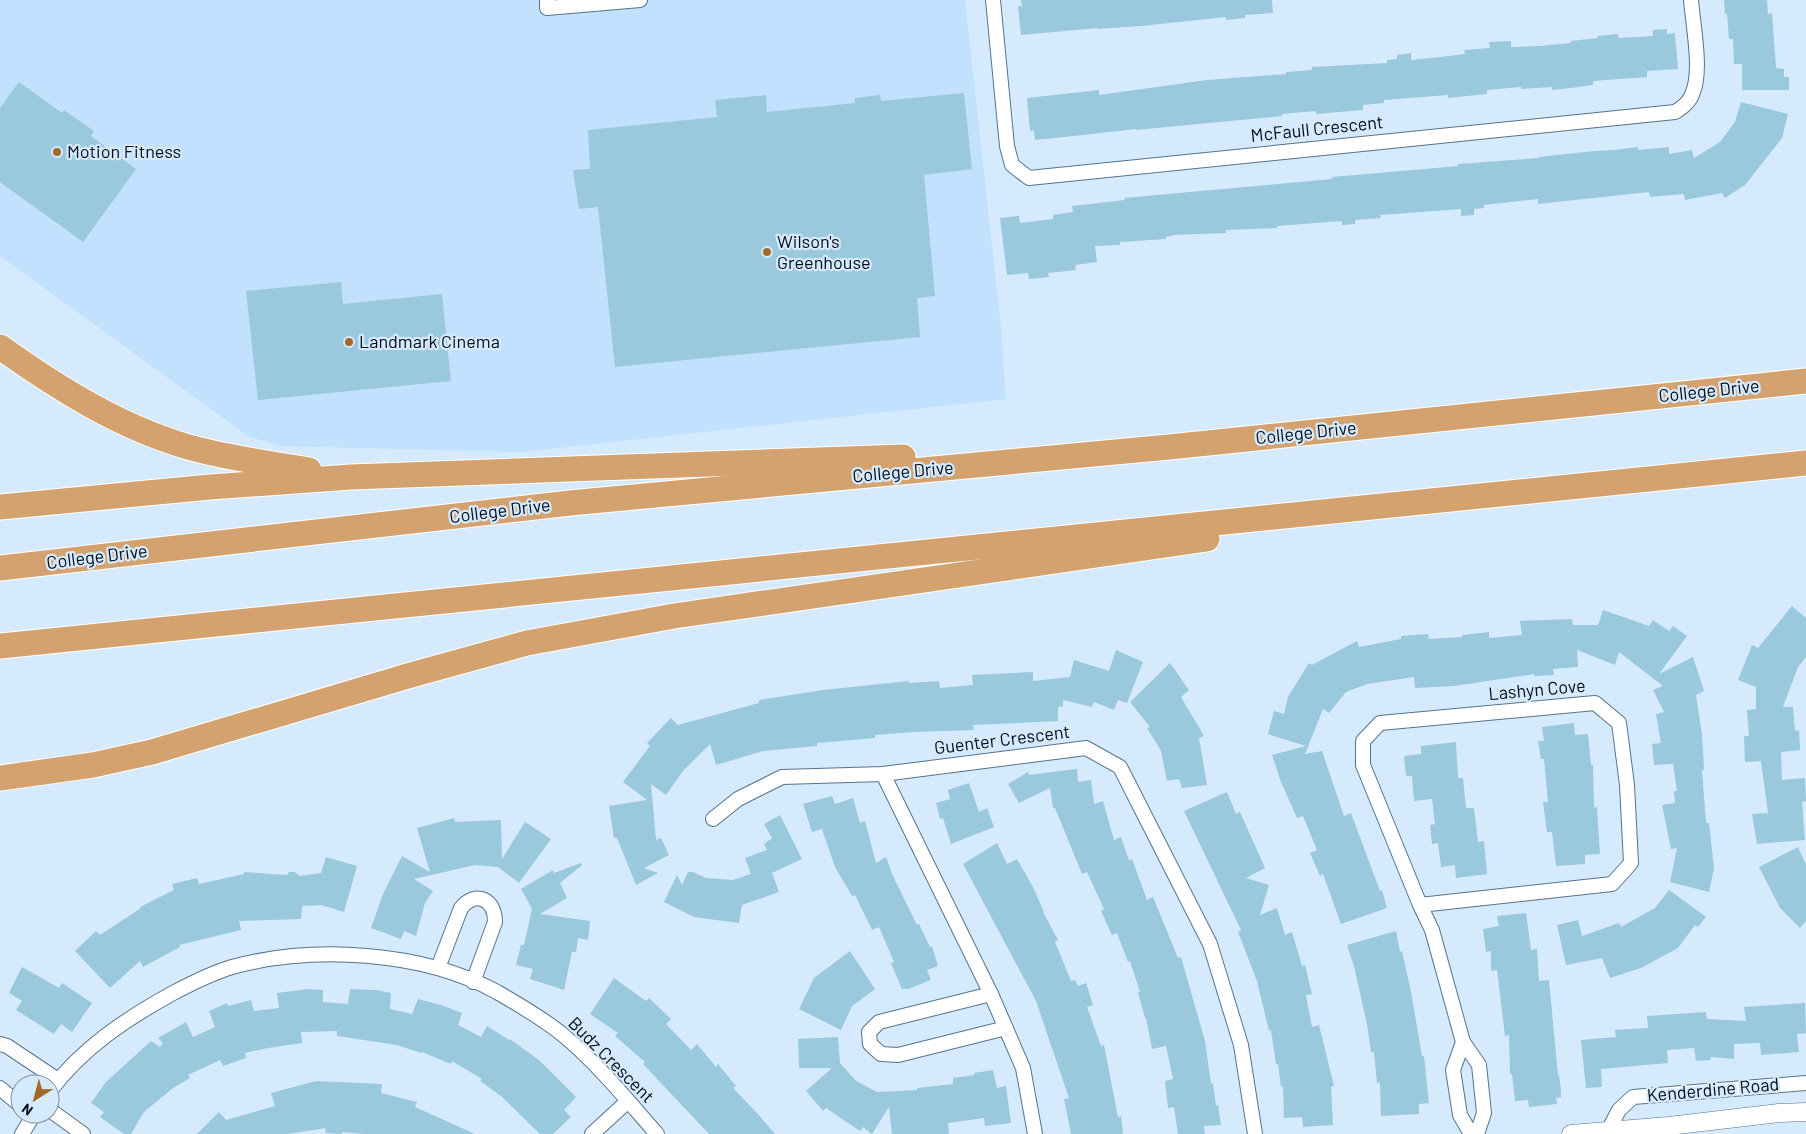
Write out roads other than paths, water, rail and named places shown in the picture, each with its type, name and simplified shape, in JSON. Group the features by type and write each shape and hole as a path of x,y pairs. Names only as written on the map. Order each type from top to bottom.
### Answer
{"highway":[{"path":"0,348 62,389 141,429 176,442 233,458 351,477"},
{"name":"College Drive","path":"0,568 570,503 1170,447 1806,381"},
{"path":"0,507 210,487 351,477 1170,447"},
{"path":"0,646 1806,463"},
{"path":"0,778 93,765 152,752 411,675 527,643 674,616 1566,487"}],"street":[{"path":"547,0 548,8 640,0"},
{"name":"McFaull Crescent","path":"993,0 1007,146 1012,165 1029,178 1675,112 1686,105 1693,94 1697,82 1691,0"},
{"name":"Lashyn Cove","path":"1420,905 1612,884 1631,862 1627,785 1619,723 1595,704 1380,723 1363,740 1363,765 1420,905 1432,930 1464,1042 1480,1065 1484,1112 1478,1134"},
{"name":"Guenter Crescent","path":"713,820 738,799 782,778 883,774 1086,748 1120,767 1210,944 1241,1045 1254,1134"},
{"path":"883,774 991,994 1023,1068 1035,1134"},
{"path":"438,968 461,908 467,901 475,898 483,899 495,912 495,922 473,982"},
{"name":"Budz Crescent","path":"60,1080 89,1049 131,1017 189,985 230,968 250,963 320,954 370,956 438,968 496,991 563,1035 607,1078 657,1134"},
{"path":"991,994 879,1022 869,1032 870,1044 881,1054 898,1055 1006,1028"},
{"path":"1464,1042 1453,1070 1460,1115 1471,1134"},
{"path":"0,1044 7,1046 40,1074"},
{"name":"Kenderdine Road","path":"1608,1131 1620,1110 1632,1097 1806,1083"},
{"path":"0,1088 10,1096"},
{"path":"592,1134 628,1101"},
{"name":"Kenderdine Road","path":"1571,1134 1669,1130 1779,1113 1806,1112"},
{"path":"60,1117 83,1134"}],"place":[{"name":"Motion Fitness","path":"57,152"},
{"name":"Wilson's Greenhouse","path":"767,252"},
{"name":"Landmark Cinema","path":"349,342"}]}
